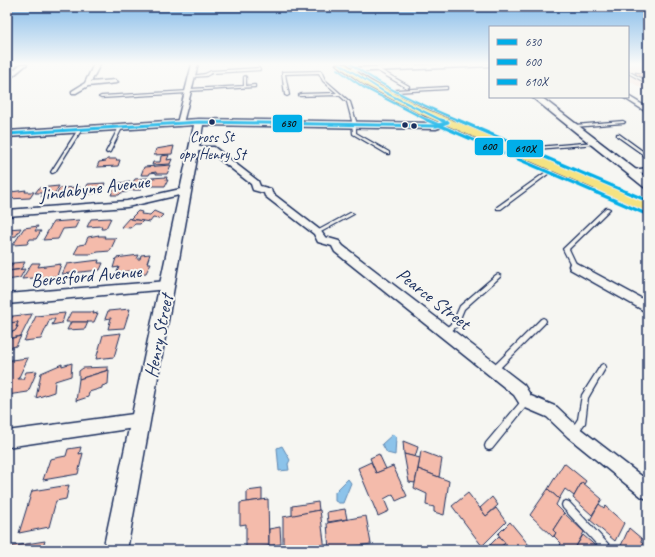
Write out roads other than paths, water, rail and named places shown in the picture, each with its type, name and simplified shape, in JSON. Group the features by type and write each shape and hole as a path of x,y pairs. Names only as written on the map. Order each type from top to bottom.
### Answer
{"main road":[{"path":"380,90 448,122 648,208"}],"street":[{"path":"180,123 189,91"},
{"path":"537,98 648,186"},
{"path":"628,98 648,111"},
{"path":"7,134 199,122 436,126 448,122"},
{"name":"Henry Street","path":"115,550 142,420 199,122"},
{"name":"Pearce Street","path":"195,149 211,149 255,183 256,188 268,191 268,194 317,232 322,240 335,243 339,249 519,390 526,401 552,412 573,432 648,491"},
{"path":"632,172 648,170"},
{"name":"Jindabyne Avenue","path":"7,213 127,204 185,191"},
{"path":"574,266 648,308"},
{"name":"Beresford Avenue","path":"7,299 168,286"},
{"path":"7,439 142,420"}],"lane":[{"path":"101,97 203,90"},
{"path":"286,90 287,95"},
{"path":"335,90 348,102 354,121 354,133 388,153"},
{"path":"386,94 396,91 413,90"},
{"path":"301,95 339,94"},
{"path":"574,126 623,122"},
{"path":"108,152 121,126"},
{"path":"53,172 80,129"},
{"path":"618,135 648,157"},
{"path":"537,148 595,143"},
{"path":"499,208 554,168"},
{"path":"574,266 566,249 608,209"},
{"path":"317,232 352,214"},
{"path":"446,332 455,324 462,308 498,276"},
{"path":"494,370 543,321"},
{"path":"573,432 582,420 585,396 603,367"},
{"path":"489,446 526,401"},
{"path":"566,505 608,550"}],"water":[{"path":"393,434 396,437 395,455 387,453 382,444"},
{"path":"282,446 290,460 288,464 289,470 279,471 277,448"},
{"path":"348,479 351,483 343,503 339,503 335,501 335,492"}],"place":[{"name":"Cross St opp Henry St","path":"212,122"}]}
